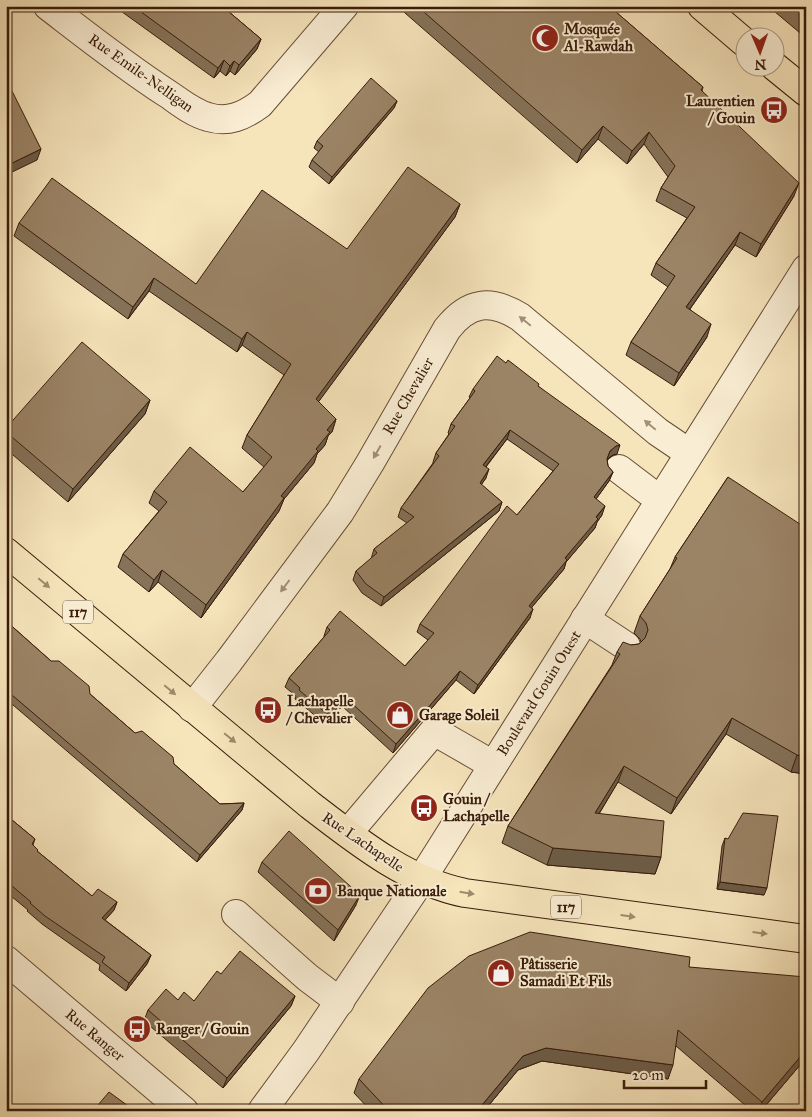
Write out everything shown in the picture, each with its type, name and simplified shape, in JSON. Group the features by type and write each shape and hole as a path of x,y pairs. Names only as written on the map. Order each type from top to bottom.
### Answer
{"main road":[{"path":"702,6 734,33"},
{"path":"784,74 806,92"},
{"name":"Rue Lachapelle","path":"6,552 310,805 380,856 421,880 465,893 806,939"}],"street":[{"name":"Rue Emile-Nelligan","path":"48,6 144,79 194,111 208,117 233,119 246,114 260,104 344,6"},
{"name":"Boulevard Gouin Ouest","path":"262,1111 340,1002 421,880 806,269"},
{"name":"Rue Chevalier","path":"192,708 340,512 447,329 455,318 464,311 487,305 498,306 520,317 658,432 689,453"},
{"path":"619,469 661,499"},
{"path":"585,619 626,646"},
{"path":"348,833 434,731 493,765"},
{"path":"236,914 307,977 340,1002"},
{"name":"Rue Ranger","path":"6,960 184,1111"}],"building":[{"path":"133,6 222,6 261,39 239,65 234,61 230,66 224,60 218,68"},
{"path":"417,6 609,6 703,87 701,90 799,183 761,244 740,232 686,307 711,324 679,373 631,342 675,276 656,263 695,207 661,188 675,166 649,132 632,151 603,126 582,150"},
{"path":"795,6 806,6 806,15"},
{"path":"371,78 397,101 332,177 312,160 323,146 317,141"},
{"path":"6,79 41,149 6,166"},
{"path":"408,167 460,204 316,399 336,419 327,430 330,432 316,449 318,451 281,496 284,498 206,605 162,570 154,580 123,554 167,502 154,491 190,447 243,492 272,457 247,435 291,364 247,332 242,339 154,278 133,307 19,223 52,178 196,284 262,190 347,249"},
{"path":"82,342 150,400 73,489 6,432 6,428"},
{"path":"497,356 506,363 508,360 539,384 538,386 620,445 610,451 607,459 608,466 613,472 594,497 605,506 596,517 598,519 565,558 567,560 529,606 533,609 478,685 460,671 396,744 346,698 344,700 341,698 327,714 299,690 300,688 289,678 330,630 327,627 340,611 405,666 434,633 420,624 507,506 517,515 559,464 510,430 483,465 489,469 480,483 502,502 384,597 366,584 356,571 377,553 374,549 414,517 401,508 439,456 436,453 455,426 451,424"},
{"path":"728,477 806,528 806,756 797,755 732,718 677,798 624,766 595,813 664,821 661,857 553,848 508,826 620,654 617,652 623,642 631,645 639,644 645,638 648,630 646,623 640,616 677,558 675,557"},
{"path":"6,621 51,661 59,661 89,686 90,694 135,733 142,731 173,757 174,764 220,804 244,803 200,855 6,690"},
{"path":"743,813 778,816 767,888 720,882 725,838 728,839"},
{"path":"6,815 35,839 32,844 37,851 92,896 98,889 117,902 102,918 151,955 129,983 102,962 105,957 45,916 6,881"},
{"path":"289,831 360,895 338,930 262,862"},
{"path":"530,932 690,957 689,967 806,977 806,1050 762,1102 678,1030 673,1065 546,1048 523,1056 477,1111 389,1111 359,1079 428,988 469,956"},
{"path":"240,951 295,996 227,1078 148,1010 166,989 178,1000 184,992 194,1001 217,971 221,974"},
{"path":"109,1092 135,1111 93,1111"}],"place":[{"name":"Mosquée Al-Rawdah","path":"545,38"},
{"name":"Laurentien / Gouin","path":"774,110"},
{"name":"Lachapelle / Chevalier","path":"268,710"},
{"name":"Garage Soleil","path":"400,715"},
{"name":"Gouin / Lachapelle","path":"424,808"},
{"name":"Banque Nationale","path":"318,891"},
{"name":"Pâtisserie Samadi Et Fils","path":"501,973"},
{"name":"Ranger / Gouin","path":"137,1029"}]}
